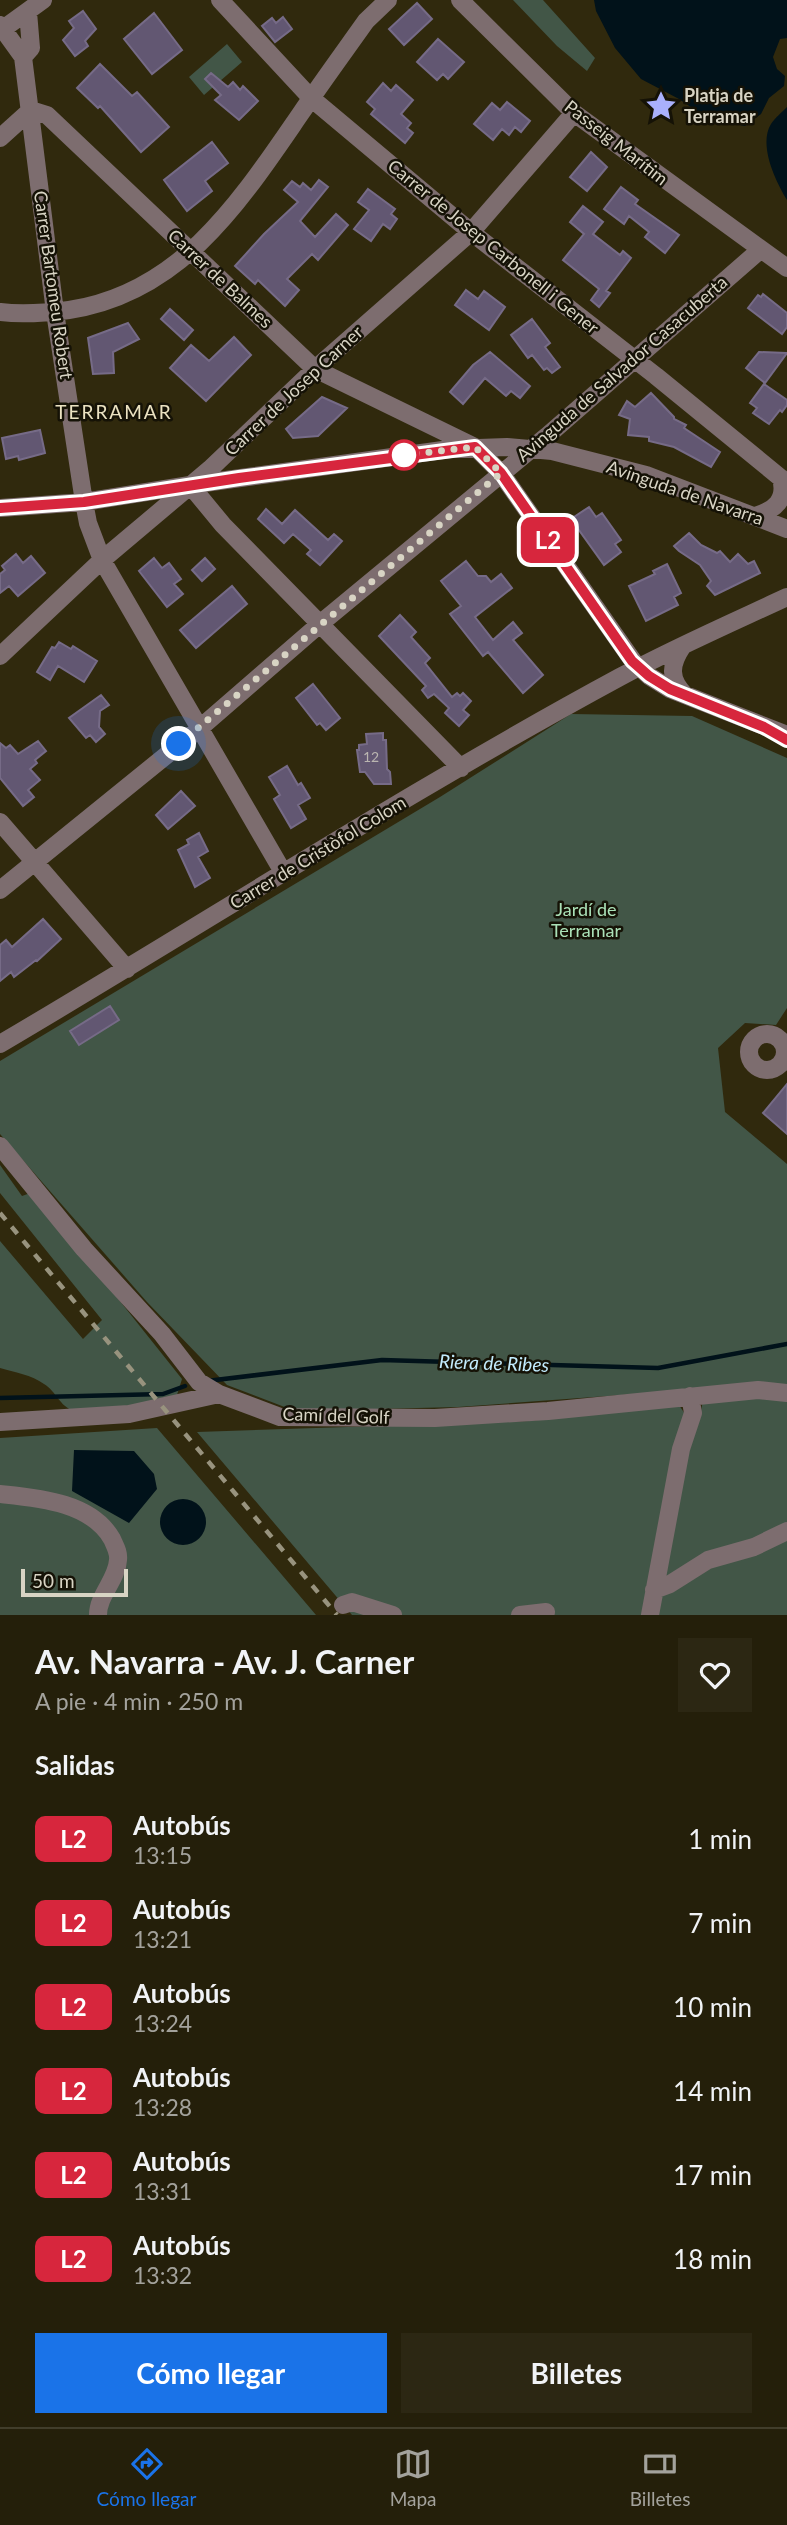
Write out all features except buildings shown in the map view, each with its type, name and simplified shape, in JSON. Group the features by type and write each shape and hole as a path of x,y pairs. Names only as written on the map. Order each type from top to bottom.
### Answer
{"street":[{"path":"0,138 30,110 23,57 1,27 43,0"},
{"name":"Carrer de Josep Carbonell i Gener","path":"220,0 311,98 471,232 784,480 779,504 755,516"},
{"path":"0,312 55,312 120,298 142,286 191,251 204,240 255,180 366,22 388,0"},
{"name":"Passeig Marítim","path":"460,0 574,113 787,268"},
{"path":"23,57 31,48 28,12"},
{"name":"Carrer de Balmes","path":"30,110 47,115 315,369 475,447"},
{"name":"Carrer Bartomeu Robert","path":"30,110 55,312 88,523 102,560 283,872"},
{"name":"Carrer de Josep Carner","path":"0,656 102,560 210,469 315,369 471,232 574,113"},
{"name":"Avinguda de Salvador Casacuberta","path":"0,890 200,728 321,623 531,449 760,250"},
{"path":"475,447 501,473 632,661 658,683 787,738"},
{"name":"Avinguda de Navarra","path":"0,508 84,502 475,447 531,449 572,456 646,475 787,529"},
{"path":"190,485 223,525 461,768"},
{"name":"Carrer de Cristòfol Colom","path":"0,1044 283,872 461,768 640,667 787,597"},
{"path":"682,647 673,664 673,677 685,695"},
{"path":"0,822 127,969"},
{"name":"Camí del Golf","path":"0,1146 84,1249 162,1334 200,1382 219,1394 280,1417 435,1418 536,1412 758,1390 787,1393"},
{"path":"0,1422 129,1414 219,1394"},
{"path":"650,1615 681,1449 693,1413 690,1396"},
{"path":"0,1494 54,1501 95,1519 108,1533 118,1550 118,1562 107,1590 98,1604 98,1615"},
{"path":"654,1590 670,1584 708,1560 754,1547 787,1531"},
{"path":"343,1605 352,1602 393,1615"},
{"path":"520,1615 546,1612"}],"green space":[{"path":"513,0 543,0 595,58 587,71 557,46"},
{"path":"227,44 242,62 204,95 189,77"},
{"name":"Jardí de Terramar","path":"571,714 692,716 787,758 787,1008 776,1025 745,1023 718,1048 725,1112 787,1164 787,1388 759,1385 458,1407 295,1411 227,1385 147,1302 0,1134 0,1061 440,797"},
{"path":"0,1165 22,1196 33,1192 182,1379 177,1395 158,1405 74,1411 39,1381 0,1368 0,1241 83,1339 102,1320 0,1193"},
{"path":"787,1398 787,1615 352,1615 197,1432 530,1421 677,1402 685,1414 701,1411 703,1400"},
{"path":"157,1428 316,1615 0,1615 0,1438"}],"shaded area":[{"path":"594,0 787,0 787,38 780,39 773,57 777,69 785,76 784,86 769,98 761,114 745,126 710,120 679,99 641,79 615,48 596,11"},
{"path":"787,107 787,200 770,163 766,142 771,124"},
{"path":"74,1450 134,1451 154,1474 157,1489 129,1523 72,1491"},
{"path":"183,1499 192,1500 199,1506 205,1513 205,1531 199,1538 192,1544 183,1545 174,1544 167,1538 161,1531 160,1522 161,1513 167,1506 174,1500"}],"waterway":[{"name":"Riera de Ribes","path":"207,1381 382,1360 658,1368 787,1344"},
{"name":"Riera de Ribes","path":"0,1398 163,1394 185,1386"}],"railway":[{"path":"0,1213 337,1615"}],"bus line":[{"name":"L2","path":"0,508 84,502 239,478 475,447 501,473 632,661 658,683 764,727 787,740"}],"place":[{"name":"Platja de Terramar","path":"661,106"}],"district":[{"name":"TERRAMAR","path":"114,412"}],"route":[{"path":"179,744 501,473 475,447 404,455"}]}
